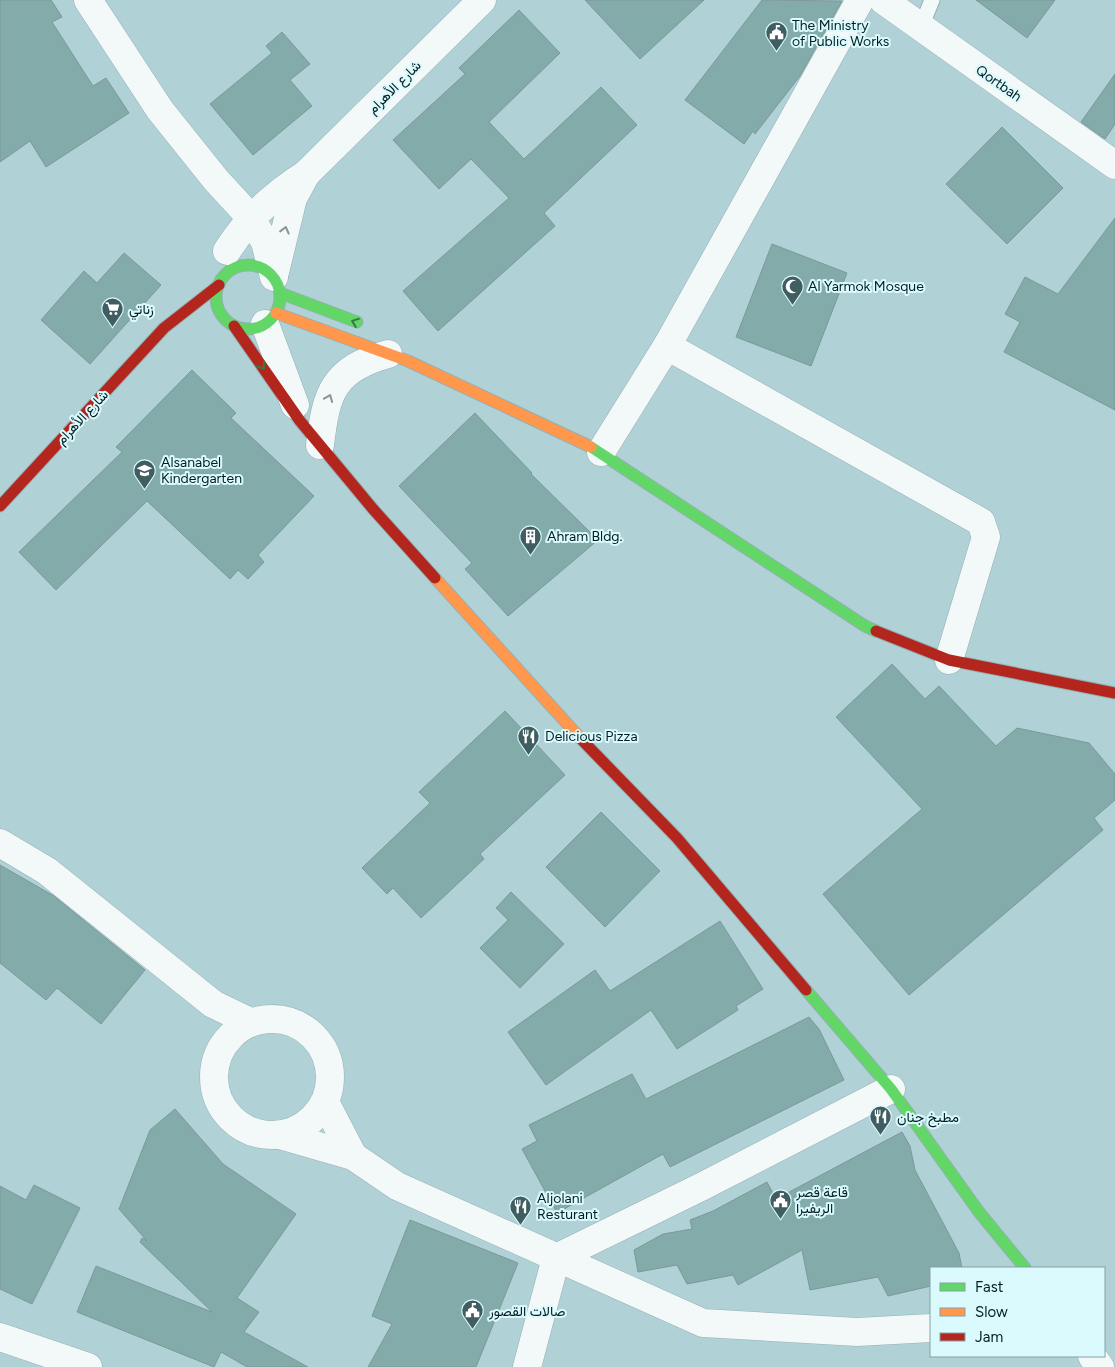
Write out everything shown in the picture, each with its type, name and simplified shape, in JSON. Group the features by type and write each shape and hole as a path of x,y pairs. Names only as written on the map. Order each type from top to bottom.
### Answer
{"street":[{"path":"88,0 160,110 216,180 252,218 265,242 277,285"},
{"name":"شارع الأهرام","path":"306,174 482,0"},
{"path":"601,452 668,346 860,0"},
{"name":"Qortbah","path":"883,0 1115,165"},
{"path":"224,270 252,218 285,187 306,174"},
{"path":"300,421 270,319 293,198 306,174"},
{"path":"216,180 225,214 224,270 216,302 224,318 234,326 300,421 373,510 540,696 677,838 891,1089 979,1212 1024,1267"},
{"path":"224,270 246,264 256,265 266,270 277,285 367,326"},
{"name":"شارع الأهرام","path":"0,506 164,328 224,270"},
{"path":"208,320 224,318"},
{"path":"234,326 255,328 270,319 392,351 601,452 865,626 949,660 1115,693"},
{"path":"164,328 192,321"},
{"path":"668,346 981,522 986,537 949,660"},
{"path":"320,446 324,409 332,390 356,366 392,351"},
{"path":"0,843 47,871 213,1004 250,1022"},
{"path":"213,1004 221,1047"},
{"path":"270,1018 290,1021 308,1030 321,1044 329,1063 330,1082 325,1102 313,1118 298,1129 280,1134 262,1134 244,1128 229,1117 219,1101 214,1083 215,1064 221,1047 234,1033 250,1022 270,1018"},
{"path":"527,1367 556,1258 701,1187 891,1089"},
{"path":"325,1102 353,1156"},
{"path":"280,1134 353,1156 397,1186 704,1323 857,1332 930,1328"},
{"path":"0,1337 88,1367"}],"lane":[{"path":"921,27 932,0"}],"building":[{"path":"0,0 51,0 62,17 52,22 93,86 106,78 129,113 46,167 30,141 0,162"},
{"path":"585,0 704,0 640,59"},
{"path":"762,0 842,1 800,76 755,134 753,131 744,144 685,100"},
{"path":"976,0 1055,0 1027,38"},
{"path":"519,10 560,53 489,122 524,159 601,87 637,125 544,213 555,226 438,331 403,291 509,198 471,159 439,189 393,140 465,74 459,68"},
{"path":"282,32 310,64 290,80 312,106 253,155 210,104 272,53 266,46"},
{"path":"1115,74 1115,124 1105,139 1081,122"},
{"path":"1002,127 1063,188 1007,244 946,184"},
{"path":"1115,218 1115,410 1004,352 1020,322 1005,314 1025,277 1058,294"},
{"name":"Al Yarmok Mosque","path":"772,244 847,273 811,366 736,337"},
{"path":"124,253 161,285 90,364 41,320 84,271 97,283"},
{"path":"192,370 236,413 231,418 314,496 258,555 264,562 248,579 238,570 230,579 147,501 56,590 19,552 122,452 116,447"},
{"path":"475,413 531,474 598,540 508,616 465,569 472,563 399,486"},
{"path":"892,664 925,699 939,686 996,746 1017,728 1089,743 1115,774 1115,800 1094,818 1103,830 909,995 823,894 922,809 836,717"},
{"path":"505,711 565,775 480,854 484,859 421,918 393,888 387,894 362,868 430,803 419,792"},
{"path":"601,812 660,871 605,927 546,867"},
{"path":"0,865 54,896 145,970 101,1024 57,988 46,1000 0,963"},
{"path":"511,892 564,944 520,988 480,948 508,920 496,908"},
{"path":"720,921 763,989 736,1006 738,1010 677,1049 651,1010 546,1085 508,1032 595,970 610,991"},
{"path":"809,1017 819,1029 844,1080 670,1167 663,1154 557,1213 522,1149 537,1141 529,1125 632,1074 646,1099"},
{"path":"175,1109 223,1164 296,1214 237,1298 259,1312 244,1332 308,1367 247,1367 221,1352 214,1367 77,1312 96,1266 212,1312 140,1242 142,1238 147,1241 119,1209 150,1130"},
{"path":"902,1132 910,1146 915,1170 959,1253 962,1267 930,1267 930,1286 888,1296 878,1277 810,1290 802,1250 738,1285 733,1275 687,1284 677,1265 638,1272 634,1250 663,1234 692,1229 690,1220 713,1211 767,1182 776,1199"},
{"path":"34,1185 80,1208 32,1304 0,1289 0,1186 26,1200"},
{"path":"410,1220 518,1263 476,1367 368,1367 392,1324 372,1316"}],"traffic: fast":[{"path":"248,265 260,267 271,274 278,285 280,297 278,309 271,320 260,327 248,329 236,327 225,320 218,309 216,297 218,285 225,274 236,267 248,265"},
{"path":"280,293 357,322"},
{"path":"591,447 865,626 876,631"},
{"path":"806,990 891,1089 979,1212 1024,1267"}],"traffic: slow":[{"path":"276,313 408,361 591,447"},
{"path":"435,578 581,739"}],"traffic: jam":[{"path":"0,506 164,328 219,285"},
{"path":"234,326 300,421 373,509 435,578"},
{"path":"876,631 949,660 1115,693"},
{"path":"581,739 677,838 806,990"}],"place":[{"name":"The Ministry of Public Works","path":"776,52"},
{"name":"Al Yarmok Mosque","path":"792,305"},
{"name":"زناتي","path":"113,328"},
{"name":"Alsanabel Kindergarten","path":"145,489"},
{"name":"Ahram Bldg.","path":"531,555"},
{"name":"Delicious Pizza","path":"529,755"},
{"name":"مطبخ جنان","path":"881,1136"},
{"name":"قاعة قصر الريفيرا","path":"780,1219"},
{"name":"Aljolani Resturant","path":"521,1225"},
{"name":"صالات القصور","path":"473,1330"}]}
